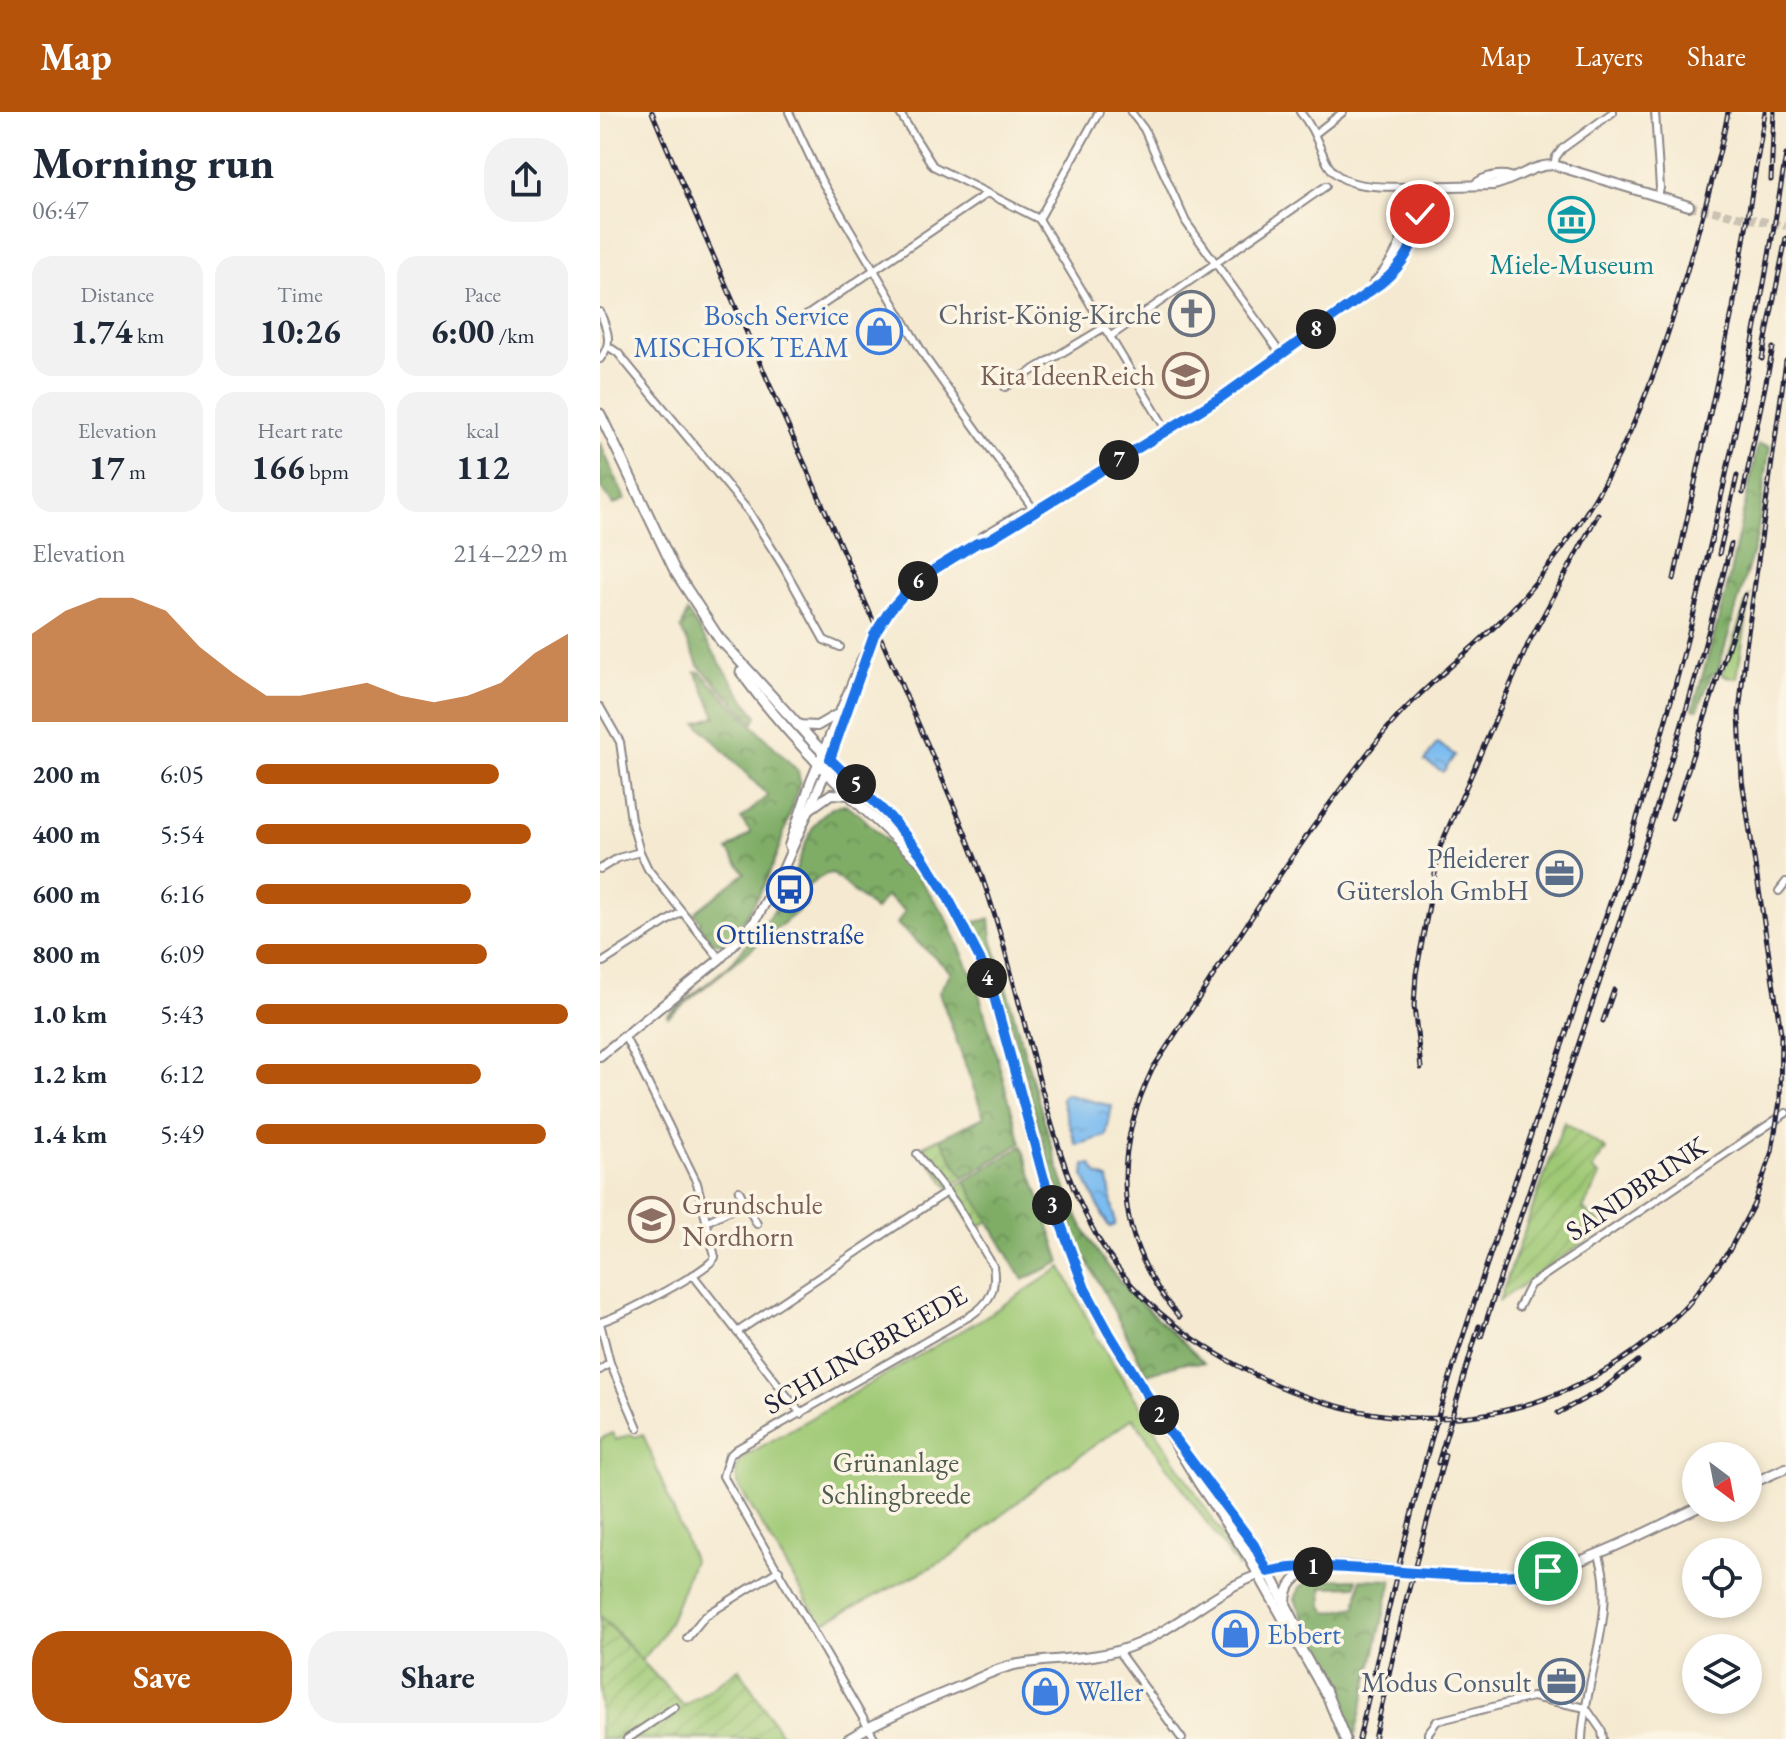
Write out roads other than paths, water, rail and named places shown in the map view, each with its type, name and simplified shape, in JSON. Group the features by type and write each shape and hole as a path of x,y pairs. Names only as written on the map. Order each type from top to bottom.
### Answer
{"main road":[{"path":"600,414 675,571 765,704 889,816 932,871 980,959 993,993 1044,1179 1081,1278 1109,1333 1169,1431 1254,1545 1264,1574 1326,1694"},
{"path":"720,639 797,724 852,795 932,871"},
{"path":"1264,1574 1286,1603 1345,1739"}],"street":[{"path":"789,112 821,180 945,387 1032,512"},
{"path":"899,112 933,166 1039,219 1167,431"},
{"path":"1039,219 1099,112"},
{"path":"1131,112 1144,129 1186,222 1281,354"},
{"path":"1300,112 1316,133 1327,162 1341,177 1369,185 1476,184 1483,187 1505,183 1510,177 1537,167 1554,165 1689,206"},
{"path":"1316,133 1343,112"},
{"path":"1554,165 1562,149 1613,112"},
{"path":"1655,112 1658,197"},
{"path":"1111,336 1326,186"},
{"path":"797,724 817,726 836,716 874,635 908,590 935,569 1026,518 1167,431 1397,270 1410,251 1417,231 1422,186"},
{"path":"1365,292 1391,264 1400,247 1409,215 1411,187"},
{"path":"800,320 986,194"},
{"path":"600,312 609,340 609,347 600,359"},
{"path":"1005,387 1105,327"},
{"path":"609,347 626,361 749,512 824,640 840,647"},
{"path":"781,874 798,816 825,760 874,635"},
{"path":"600,1056 720,959 755,921 781,874 809,809 843,704"},
{"path":"600,707 620,742 631,820 640,852 657,884 720,959"},
{"path":"809,809 831,794 852,795"},
{"path":"600,869 618,858 640,852"},
{"path":"1779,891 1786,882"},
{"path":"603,962 680,913"},
{"path":"625,1037 697,1183 715,1257 712,1263 693,1275 600,1322 610,1363 638,1428"},
{"name":"SANDBRINK","path":"1519,1307 1530,1285 1786,1113"},
{"name":"SCHLINGBREEDE","path":"875,1739 723,1476 729,1456 737,1449 970,1316 987,1303 994,1287 993,1266 947,1192 917,1154"},
{"path":"739,1191 757,1224"},
{"path":"737,1332 947,1192"},
{"path":"708,1221 745,1203"},
{"path":"693,1275 801,1414"},
{"path":"600,1370 610,1363"},
{"path":"1762,1479 1786,1468"},
{"path":"848,1739 868,1727 1005,1667 1118,1651 1153,1637 1219,1594 1264,1574 1295,1568 1332,1567 1501,1578 1548,1571 1598,1553 1682,1515"},
{"path":"1582,1739 1607,1594 1604,1569 1598,1553"},
{"path":"1286,1603 1291,1583 1299,1576 1332,1567"},
{"path":"687,1638 705,1616 779,1570"},
{"path":"1118,1651 1182,1739"},
{"path":"1428,1739 1428,1733 1437,1721 1532,1697 1586,1708 1602,1731 1603,1739"},
{"path":"627,1739 675,1707"}],"water":[{"path":"1437,743 1455,755 1443,772 1425,761"},
{"path":"1065,1094 1112,1106 1106,1136 1076,1145 1061,1098"},
{"path":"1091,1164 1098,1175 1108,1179 1115,1221 1111,1227 1084,1177 1085,1165"}],"tunnel":[{"path":"1689,206 1786,226"}],"railway":[{"path":"652,112 965,833 997,921 1049,1115 1077,1196 1107,1253 1134,1287 1182,1330 1255,1375 1313,1399 1372,1413 1430,1418 1487,1414 1542,1400 1596,1376 1646,1343 1692,1300"},
{"path":"1179,1317 1142,1258 1131,1228 1126,1197 1125,1165 1130,1133 1153,1068 1292,857 1382,735 1416,698 1490,632 1524,596 1585,515 1630,432 1665,343 1712,180 1728,112"},
{"path":"1674,579 1733,308 1765,112"},
{"path":"1771,180 1774,112"},
{"path":"1359,1739 1434,1430 1609,906 1679,671 1731,451 1786,155"},
{"path":"1762,359 1786,238"},
{"path":"1743,493 1773,348"},
{"path":"1686,1307 1729,1251 1754,1204 1772,1151 1780,1101 1781,1033 1742,780 1739,713 1786,361"},
{"path":"1719,554 1737,476"},
{"path":"1421,1068 1414,1006 1416,974 1440,847 1529,642 1598,514"},
{"path":"1481,1337 1645,844 1705,644 1731,544"},
{"path":"1672,818 1745,595"},
{"path":"1603,1021 1614,990"},
{"path":"1438,1463 1479,1326"},
{"path":"1558,1413 1603,1389 1638,1361"},
{"path":"1374,1739 1406,1600 1445,1455"}],"place":[{"name":"Miele-Museum","path":"1572,219"},
{"name":"Christ-König-Kirche","path":"1192,314"},
{"name":"Bosch Service MISCHOK TEAM","path":"880,331"},
{"name":"Kita IdeenReich","path":"1186,375"},
{"name":"Pfleiderer Gütersloh GmbH","path":"1560,874"},
{"name":"Ottilienstraße","path":"790,889"},
{"name":"Grundschule Nordhorn","path":"651,1220"},
{"name":"Ebbert","path":"1236,1634"},
{"name":"Modus Consult","path":"1562,1682"},
{"name":"Weller","path":"1045,1691"}],"park label":[{"name":"Grünanlage Schlingbreede","path":"896,1478"}]}
